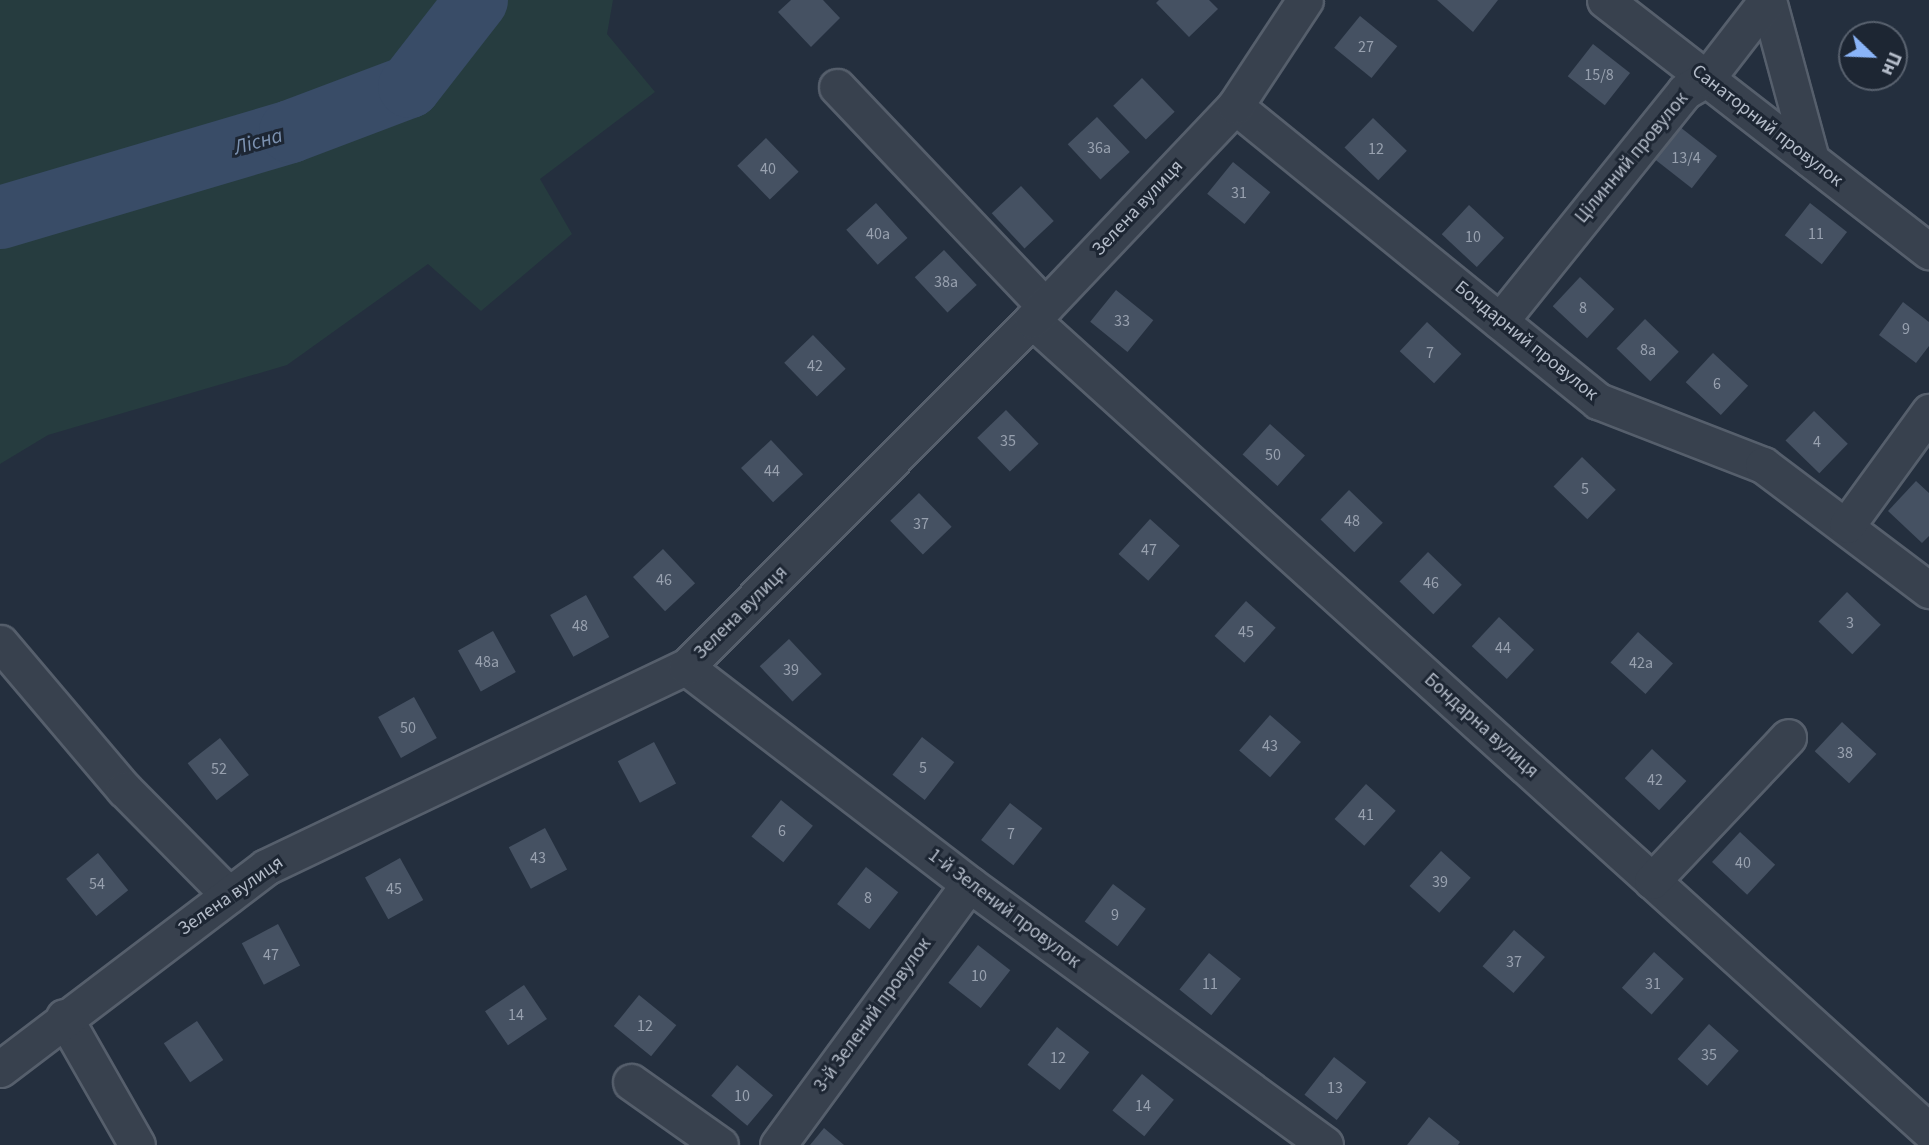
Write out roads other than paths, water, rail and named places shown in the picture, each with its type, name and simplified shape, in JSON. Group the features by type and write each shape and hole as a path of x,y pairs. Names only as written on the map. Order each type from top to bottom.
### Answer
{"street":[{"name":"Зелена вулиця","path":"0,1069 64,1017 266,867 686,667 1039,313 1235,106 1306,0"},
{"name":"Санаторний провулок","path":"1605,0 1929,251"},
{"name":"Цілинний провулок","path":"1500,321 1685,91 1706,79 1768,0"},
{"path":"1768,0 1811,159"},
{"name":"Бондарна вулиця","path":"837,87 1039,313 1652,881 1929,1131"},
{"name":"Бондарний провулок","path":"1235,106 1598,401 1763,465 1847,525 1929,590"},
{"path":"1847,525 1929,412"},
{"path":"0,643 124,789 229,895"},
{"name":"1-й Зелений провулок","path":"686,667 969,884 1325,1145"},
{"path":"1652,881 1788,737"},
{"name":"3-й Зелений провулок","path":"778,1145 969,884"},
{"path":"64,1017 137,1145"},
{"path":"631,1082 720,1145"}],"waterway":[{"name":"Лісна","path":"0,217 290,131 409,86 476,0"}]}
